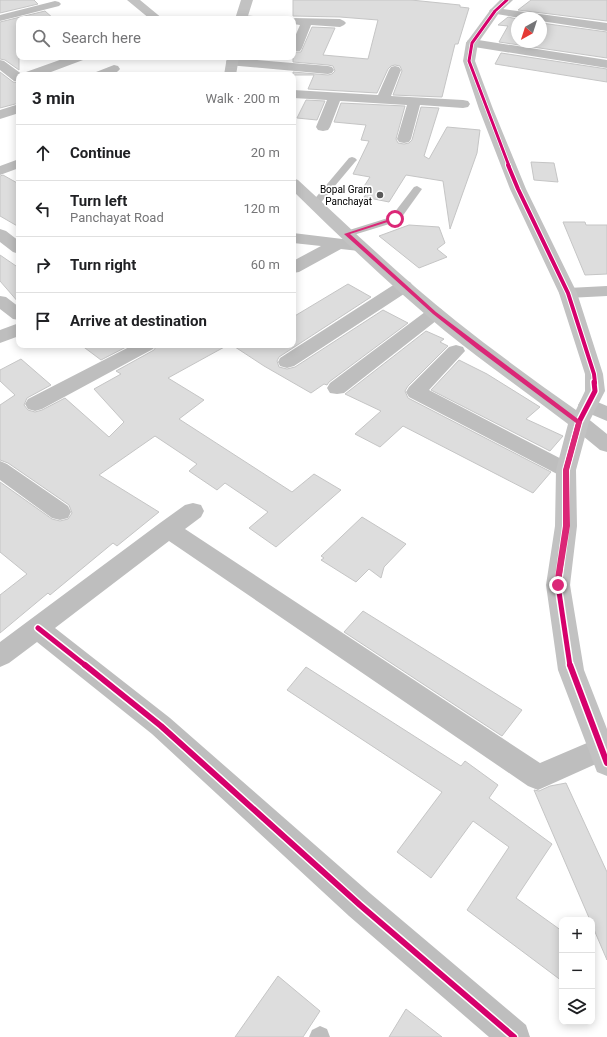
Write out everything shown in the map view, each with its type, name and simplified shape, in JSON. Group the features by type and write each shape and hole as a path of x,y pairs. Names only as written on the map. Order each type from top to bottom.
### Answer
{"street":[{"path":"133,0 153,16"},
{"path":"243,16 247,0"},
{"path":"168,529 538,777 604,756 571,670 558,585 566,526 566,470 583,413 595,391 594,374 568,293 518,188 486,109 469,61 472,44 495,10 506,0"},
{"path":"0,18 55,4"},
{"path":"495,10 607,27"},
{"path":"296,21 340,23"},
{"path":"296,48 307,22"},
{"path":"472,44 607,64"},
{"path":"39,72 71,60"},
{"path":"223,60 232,65 328,70"},
{"path":"0,64 16,77"},
{"path":"109,72 114,70"},
{"path":"384,100 395,70"},
{"path":"6,84 16,80"},
{"path":"296,94 463,104"},
{"path":"323,127 335,97"},
{"path":"404,139 414,102"},
{"path":"0,115 16,109"},
{"path":"0,171 16,164"},
{"path":"296,186 315,204 343,239"},
{"path":"0,234 16,247"},
{"path":"296,238 343,239 359,246 434,313 479,348 583,413 607,445"},
{"path":"296,266 343,239"},
{"path":"287,362 404,286"},
{"path":"568,293 607,291"},
{"path":"0,301 16,313"},
{"path":"336,388 434,313"},
{"path":"0,337 16,330"},
{"path":"35,404 141,348"},
{"path":"456,351 416,392 566,470"},
{"path":"583,413 607,414"},
{"path":"0,469 60,512"},
{"path":"0,656 193,511"},
{"path":"38,628 161,726 360,905 514,1037"}],"lane":[{"path":"315,204 352,160"},
{"path":"343,239 395,219 416,189"}],"building":[{"path":"0,0 34,0 38,4 0,13"},
{"path":"293,0 411,0 460,5 460,7 469,8 458,44 455,44 442,97 393,95 402,71 400,66 395,65 388,69 377,93 308,89 314,75 296,75 296,72 328,75 335,71 333,66 293,62 293,60 296,60 296,52 301,52 312,27 335,28 323,55 368,59 378,20 340,17 293,16"},
{"path":"531,0 607,0 607,21 547,14 547,12 518,10"},
{"path":"45,11 51,16 25,16"},
{"path":"508,17 511,18 511,44 499,42 508,26 498,25"},
{"path":"16,18 16,60 19,60 19,70 5,60 0,59 0,22"},
{"path":"547,24 607,32 607,58 540,48 547,48"},
{"path":"501,53 607,69 607,82 495,64"},
{"path":"0,72 13,82 16,82 16,104 0,108"},
{"path":"306,100 325,101 317,120 297,118"},
{"path":"341,103 405,106 396,139 398,143 404,144 409,143 412,140 421,107 439,108 424,156 429,159 447,127 480,130 477,153 450,229 443,181 406,175 389,202 364,197 367,193 361,191 370,177 353,174 369,141 361,140 366,125 334,122"},
{"path":"531,162 554,163 558,182 534,180"},
{"path":"3,175 16,182 16,225 0,216 0,176"},
{"path":"563,222 585,222 586,225 607,225 607,274 585,275"},
{"path":"409,225 439,227 445,243 437,249 447,257 419,268 379,236"},
{"path":"0,255 16,266 16,300 0,281"},
{"path":"348,284 371,297 296,346 296,315"},
{"path":"383,310 408,323 327,385 324,384 311,393 264,366 237,348 293,348 279,357 277,361 279,367 287,369 295,367"},
{"path":"426,331 444,339 440,342 448,346 408,386 405,391 408,398 551,472 533,493 403,426 380,447 355,434 381,411 345,394"},
{"path":"85,348 124,348 101,360"},
{"path":"155,348 223,348 168,378 204,400 179,419 292,492 314,474 341,490 276,547 249,528 268,512 225,483 217,490 189,471 197,464 155,436 99,475 159,512 117,546 113,543 50,595 48,593 0,633 0,595 27,574 0,552 0,482 52,519 60,521 68,519 72,513 69,505 8,463 0,460 0,405 15,395 0,381 0,370 21,359 51,385 27,398 24,405 28,410 35,412 42,410 65,398 109,437 124,422 94,389 121,374 116,371"},
{"path":"459,360 487,374 540,407 526,419 563,436 550,451 431,390"},
{"path":"362,517 406,544 384,567 381,578 369,569 356,582 321,560 324,558 321,556"},
{"path":"363,611 522,710 502,736 344,632"},
{"path":"306,667 461,766 465,761 498,785 489,798 552,844 516,898 559,929 559,979 467,910 509,847 473,821 431,878 397,852 442,792 287,690"},
{"path":"566,783 607,872 607,960 595,932 595,917 589,917 534,790 539,791 550,786"},
{"path":"278,976 320,1011 303,1037 235,1037"},
{"path":"406,1009 442,1037 389,1037"}],"cycle path":[{"path":"507,0 495,11 472,43 469,61 486,109 518,189 568,293 594,374 595,391 579,422 566,470 566,526 558,585 571,670 607,763"},
{"path":"38,628 161,726 360,905 514,1037"}],"place":[{"name":"Bopal Gram Panchayat","path":"380,195"}],"route":[{"path":"395,219 347,234 434,313 579,422 566,470 566,526 558,585"}]}
